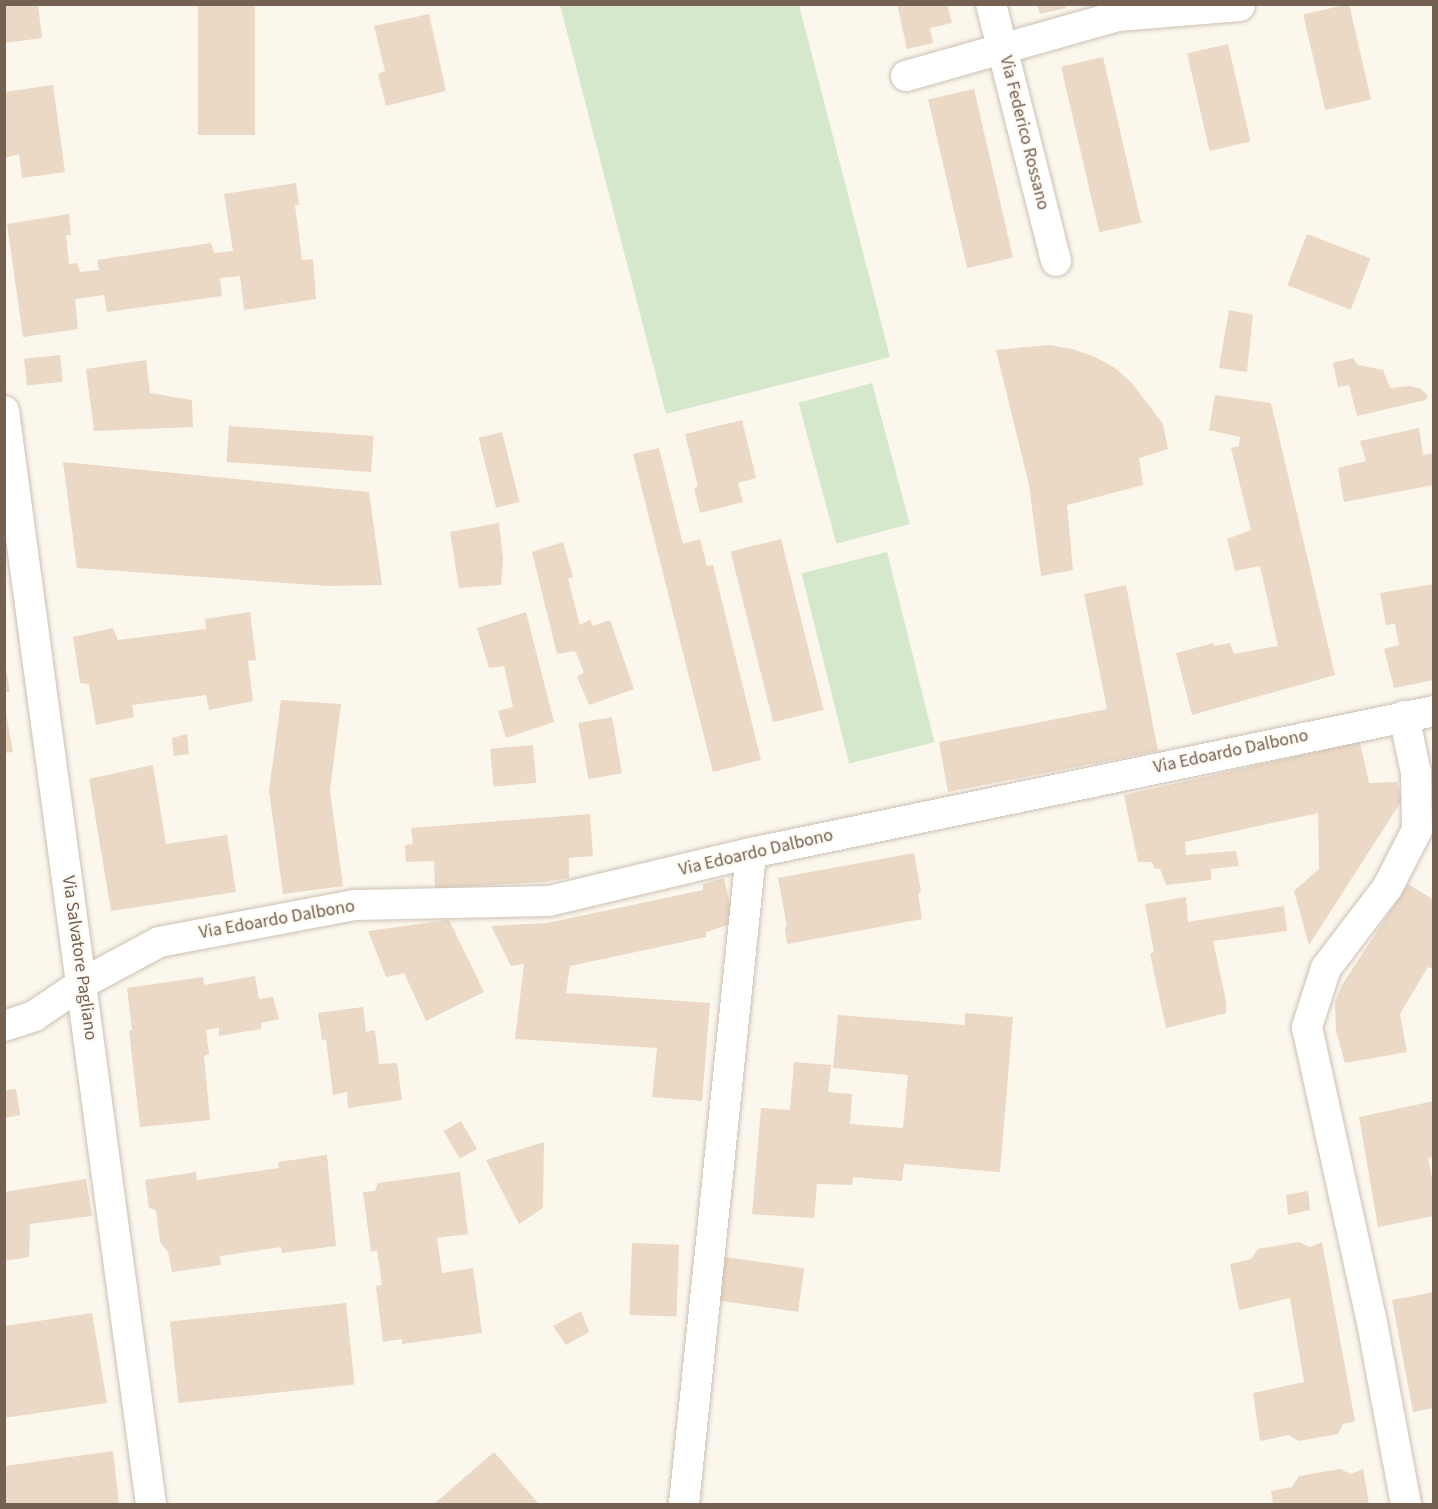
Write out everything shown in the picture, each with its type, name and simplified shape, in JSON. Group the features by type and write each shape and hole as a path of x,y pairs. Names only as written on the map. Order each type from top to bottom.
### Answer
{"street":[{"name":"Via Federico Rossano","path":"992,4 1056,261"},
{"path":"906,76 1003,50 1117,10 1240,6"},
{"name":"Via Salvatore Pagliano","path":"4,411 83,983 151,1504"},
{"name":"Via Edoardo Dalbono","path":"4,1026 34,1016 83,983 159,942 355,905 549,901 751,853 1434,711"},
{"path":"1404,716 1416,773 1418,830 1387,888 1326,968 1307,1027 1373,1328 1406,1504"},
{"path":"684,1504 751,853"}],"green space":[{"path":"560,5 799,5 890,357 666,414"},
{"path":"872,383 910,524 836,544 799,403"},
{"path":"887,552 934,742 849,763 802,573"}],"building":[{"path":"5,4 38,4 42,38 5,43"},
{"path":"198,4 255,4 255,135 198,135"},
{"path":"897,4 947,4 952,23 930,28 933,43 907,49"},
{"path":"1037,4 1065,4 1066,8 1040,14"},
{"path":"1349,4 1371,99 1325,110 1303,15"},
{"path":"429,14 446,91 386,106 378,74 385,71 374,26"},
{"path":"1228,44 1250,141 1210,151 1187,53"},
{"path":"1103,57 1141,223 1099,232 1061,67"},
{"path":"53,85 65,172 22,178 19,154 4,158 4,92"},
{"path":"974,89 1013,258 967,268 928,100"},
{"path":"296,183 299,205 295,205 302,260 313,259 316,299 244,310 240,276 220,278 222,296 107,312 104,295 75,299 78,329 23,337 7,224 69,214 71,235 66,235 69,264 77,263 80,272 99,270 97,260 211,243 214,253 233,251 224,194"},
{"path":"1307,234 1370,258 1351,310 1287,285"},
{"path":"1229,310 1253,315 1247,372 1219,368"},
{"path":"1049,345 1093,356 1115,368 1131,382 1163,424 1168,449 1139,458 1143,485 1067,505 1073,570 1041,576 1029,485 996,350"},
{"path":"60,355 63,382 27,386 24,359"},
{"path":"1353,358 1358,365 1383,370 1390,388 1410,386 1421,389 1428,396 1426,400 1357,416 1349,385 1338,387 1333,363"},
{"path":"146,360 150,393 192,400 193,427 94,431 86,369"},
{"path":"1215,395 1271,403 1335,675 1192,715 1176,653 1214,643 1214,646 1230,643 1234,654 1278,646 1260,566 1235,571 1227,539 1251,530 1231,448 1239,446 1240,437 1209,430"},
{"path":"742,420 756,478 738,483 743,502 700,513 694,488 698,486 685,434"},
{"path":"229,426 374,436 371,472 226,462"},
{"path":"1419,428 1423,455 1434,453 1434,485 1344,502 1338,468 1366,461 1360,441"},
{"path":"502,432 519,502 496,508 479,438"},
{"path":"659,448 683,544 700,539 707,566 713,565 761,760 713,772 633,454"},
{"path":"63,462 369,492 382,585 329,586 77,568"},
{"path":"499,523 503,559 501,585 459,588 450,532"},
{"path":"781,539 824,710 773,722 731,552"},
{"path":"563,542 573,577 568,579 580,625 590,620 593,626 610,620 634,689 589,705 577,677 584,672 575,651 557,654 532,552"},
{"path":"1434,584 1434,680 1394,688 1384,649 1399,645 1395,624 1386,625 1380,593"},
{"path":"1126,585 1158,751 948,792 939,742 1107,709 1084,594"},
{"path":"250,612 256,660 248,661 253,701 209,710 206,695 132,705 134,717 96,725 89,684 80,683 73,637 113,628 118,640 206,629 205,619"},
{"path":"526,612 554,722 506,738 498,711 513,707 504,666 489,668 477,628"},
{"path":"4,668 6,668 10,692 4,692"},
{"path":"281,700 341,704 330,791 343,886 283,894 269,791"},
{"path":"4,701 13,752 4,753"},
{"path":"612,717 622,773 588,779 579,723"},
{"path":"187,734 189,754 174,756 172,738"},
{"path":"1360,742 1369,783 1397,782 1402,800 1309,945 1294,891 1319,869 1318,813 1185,842 1186,855 1236,851 1239,866 1211,869 1211,880 1166,885 1160,869 1155,869 1152,862 1138,862 1124,795"},
{"path":"533,745 536,783 493,787 490,749"},
{"path":"153,765 166,844 227,835 236,892 111,911 89,779"},
{"path":"590,814 593,856 569,858 569,878 544,882 435,888 434,861 406,862 405,845 413,844 411,828"},
{"path":"914,853 921,892 918,894 922,919 787,944 785,928 787,926 778,878"},
{"path":"724,878 734,923 706,932 706,937 570,966 566,993 710,1003 702,1101 652,1097 657,1048 515,1039 524,964 511,966 491,926 547,923 703,890 703,884"},
{"path":"1408,884 1434,900 1434,969 1428,967 1400,1014 1407,1052 1345,1063 1336,1031 1335,1002 1342,985"},
{"path":"1186,897 1188,922 1284,906 1287,931 1213,941 1226,1001 1226,1013 1166,1028 1150,954 1154,952 1145,904"},
{"path":"449,920 484,992 426,1021 404,973 386,977 368,931"},
{"path":"255,976 259,999 273,997 279,1019 261,1023 261,1029 219,1036 219,1028 206,1030 209,1054 204,1056 210,1120 140,1127 129,1031 132,1030 127,988 203,977 204,985"},
{"path":"363,1007 366,1032 375,1030 379,1064 397,1063 402,1100 348,1108 347,1092 333,1095 326,1040 322,1040 318,1013"},
{"path":"965,1013 1013,1017 1000,1172 904,1164 902,1181 853,1177 852,1185 817,1184 814,1218 752,1214 761,1108 790,1110 794,1062 831,1065 828,1092 852,1094 850,1124 903,1128 908,1075 833,1068 838,1015 965,1025"},
{"path":"16,1089 20,1115 4,1118 4,1090"},
{"path":"1434,1101 1434,1157 1428,1158 1434,1189 1434,1216 1378,1227 1359,1117"},
{"path":"461,1121 477,1149 460,1159 444,1131"},
{"path":"544,1142 543,1208 519,1224 486,1160"},
{"path":"327,1155 336,1246 282,1253 281,1247 220,1256 221,1265 172,1272 168,1252 160,1242 156,1210 149,1208 145,1180 196,1172 197,1180 279,1168 278,1162"},
{"path":"460,1172 468,1234 437,1238 442,1273 473,1268 482,1333 402,1344 402,1339 383,1342 376,1286 382,1285 377,1250 371,1252 363,1192 375,1191 378,1183"},
{"path":"86,1179 92,1216 30,1224 29,1257 4,1261 4,1192"},
{"path":"1308,1191 1310,1210 1288,1215 1286,1195"},
{"path":"1299,1242 1310,1247 1322,1242 1355,1421 1343,1424 1338,1434 1298,1441 1289,1435 1260,1441 1253,1393 1304,1382 1290,1298 1239,1310 1230,1264 1251,1259 1258,1249"},
{"path":"632,1243 679,1245 676,1317 629,1315"},
{"path":"725,1257 804,1268 798,1312 719,1301"},
{"path":"1434,1292 1434,1408 1413,1412 1392,1300"},
{"path":"346,1303 355,1385 179,1403 170,1322"},
{"path":"581,1311 589,1332 566,1345 553,1326"},
{"path":"92,1313 107,1403 4,1418 4,1326"},
{"path":"113,1451 119,1504 5,1504 5,1466"},
{"path":"494,1452 539,1504 434,1504"},
{"path":"1340,1469 1351,1474 1363,1469 1369,1504 1273,1504 1271,1491 1292,1487 1299,1476"}]}
